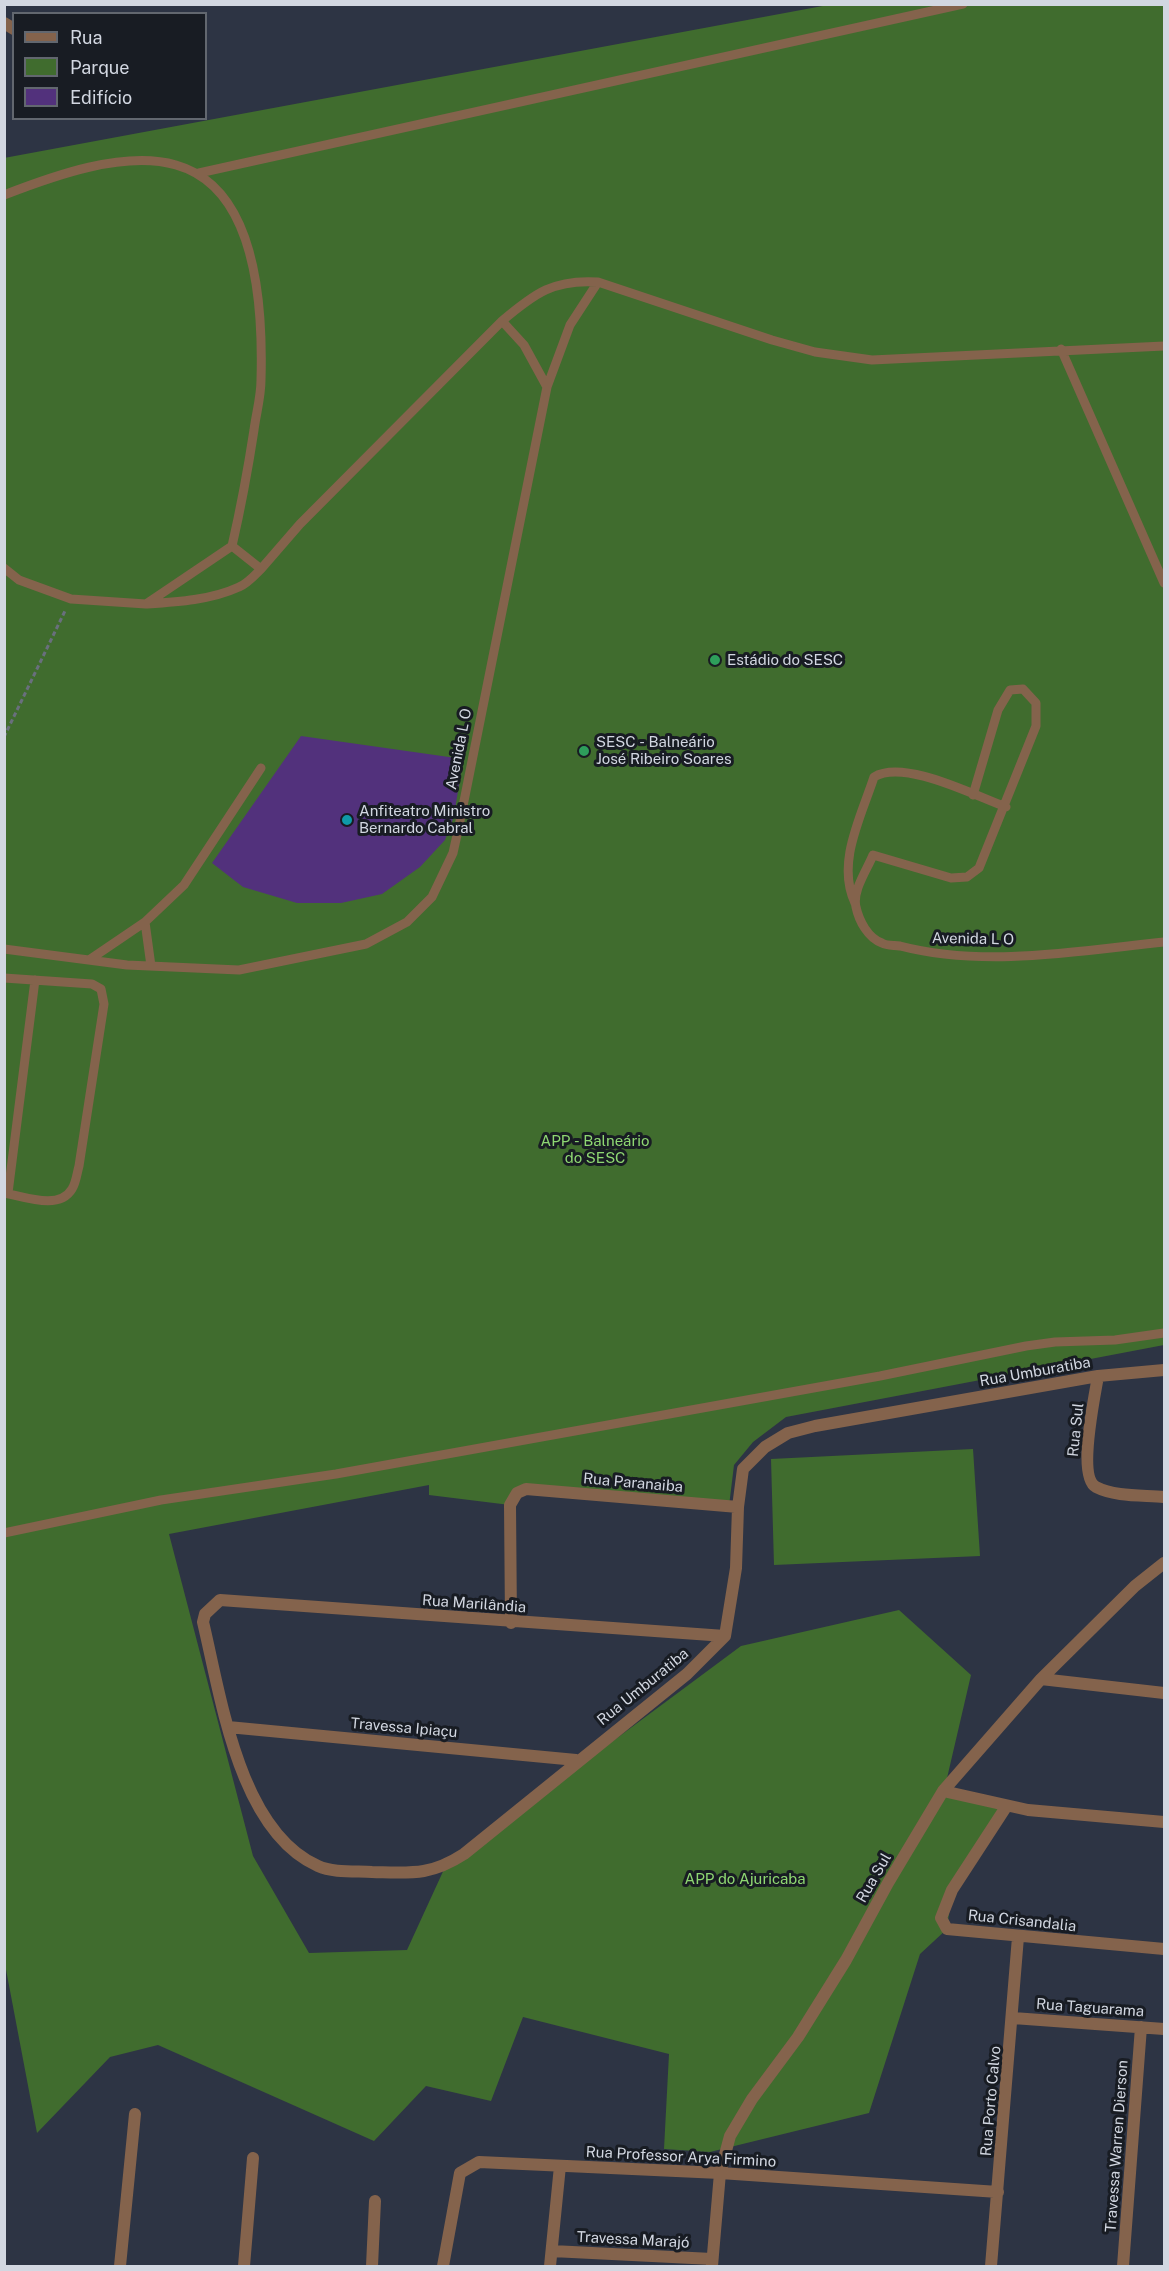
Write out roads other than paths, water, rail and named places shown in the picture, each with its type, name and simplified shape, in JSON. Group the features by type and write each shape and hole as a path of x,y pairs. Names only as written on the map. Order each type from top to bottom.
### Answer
{"street":[{"name":"Rua Umburatiba","path":"220,1600 205,1614 203,1622 228,1727 263,1818 298,1855 320,1868 409,1873 443,1868 687,1674 725,1636 736,1568 738,1507 743,1469 765,1447 788,1433 1098,1376 1164,1370"},
{"name":"Rua Sul","path":"1098,1376 1088,1443 1090,1482 1094,1487 1104,1490 1164,1497"},
{"name":"Rua Paranaiba","path":"511,1623 510,1504 517,1493 526,1489 738,1507"},
{"name":"Rua Sul","path":"712,2263 720,2173 730,2136 798,2037 846,1960 888,1883 943,1791 1041,1679 1135,1586 1164,1563"},
{"name":"Rua Marilândia","path":"220,1600 511,1623 725,1636"},
{"path":"1041,1679 1164,1693"},
{"name":"Travessa Ipiaçu","path":"228,1727 576,1760"},
{"path":"943,1791 1006,1807 1164,1822"},
{"name":"Rua Crisandalia","path":"1006,1807 952,1890 940,1918 947,1929 1164,1949"},
{"name":"Rua Porto Calvo","path":"991,2266 1018,1937"},
{"name":"Rua Taguarama","path":"1013,2018 1164,2029"},
{"name":"Travessa Warren Dierson","path":"1123,2266 1141,2027"},
{"path":"120,2266 135,2114"},
{"path":"244,2266 253,2157"},
{"name":"Rua Professor Arya Firmino","path":"443,2266 459,2173 469,2166 490,2161 720,2173 998,2192"},
{"path":"550,2266 560,2166"},
{"path":"372,2266 375,2201"},
{"name":"Travessa Marajó","path":"552,2251 712,2263"}],"lane":[{"path":"199,173 963,4"},
{"path":"4,195 55,176 134,160 174,164 199,173 226,198 244,229 257,298 261,382 243,498 232,546 146,604"},
{"path":"4,568 19,580 71,599 146,604 185,601 241,587 261,569 300,524 502,321 527,300 549,286 576,280 598,282 772,340 826,353 872,360 1061,349 1164,346"},
{"name":"Avenida L O","path":"5,949 151,966 239,970 366,944 407,922 432,897 453,853 547,387 570,325 598,282"},
{"path":"502,321 524,345 547,387"},
{"path":"1061,349 1164,583"},
{"path":"232,546 261,569"},
{"path":"856,906 856,896 873,855 951,878 967,877 980,868 1006,807 1036,726 1036,703 1023,689 1010,690 998,710 973,795 1006,807"},
{"path":"89,960 145,922 184,885 261,768"},
{"name":"Avenida L O","path":"973,795 908,772 884,771 874,777 848,857 848,890 865,928 881,943 925,954 985,956 1060,953 1164,942"},
{"path":"145,922 151,966"},
{"path":"4,953 5,949"},
{"path":"4,978 34,980 92,984 101,989 104,1004 80,1166 72,1190 61,1198 43,1201 6,1193 34,980"},
{"path":"4,1533 161,1500 336,1474 880,1376 1026,1346 1055,1342 1115,1340 1164,1333"}],"place":[{"name":"Estádio do SESC","path":"715,660"},
{"name":"SESC - Balneário José Ribeiro Soares","path":"584,751"},
{"name":"Anfiteatro Ministro Bernardo Cabral","path":"347,820"}],"park label":[{"name":"APP - Balneário do SESC","path":"595,1150"},
{"name":"APP do Ajuricaba","path":"745,1879"}]}
